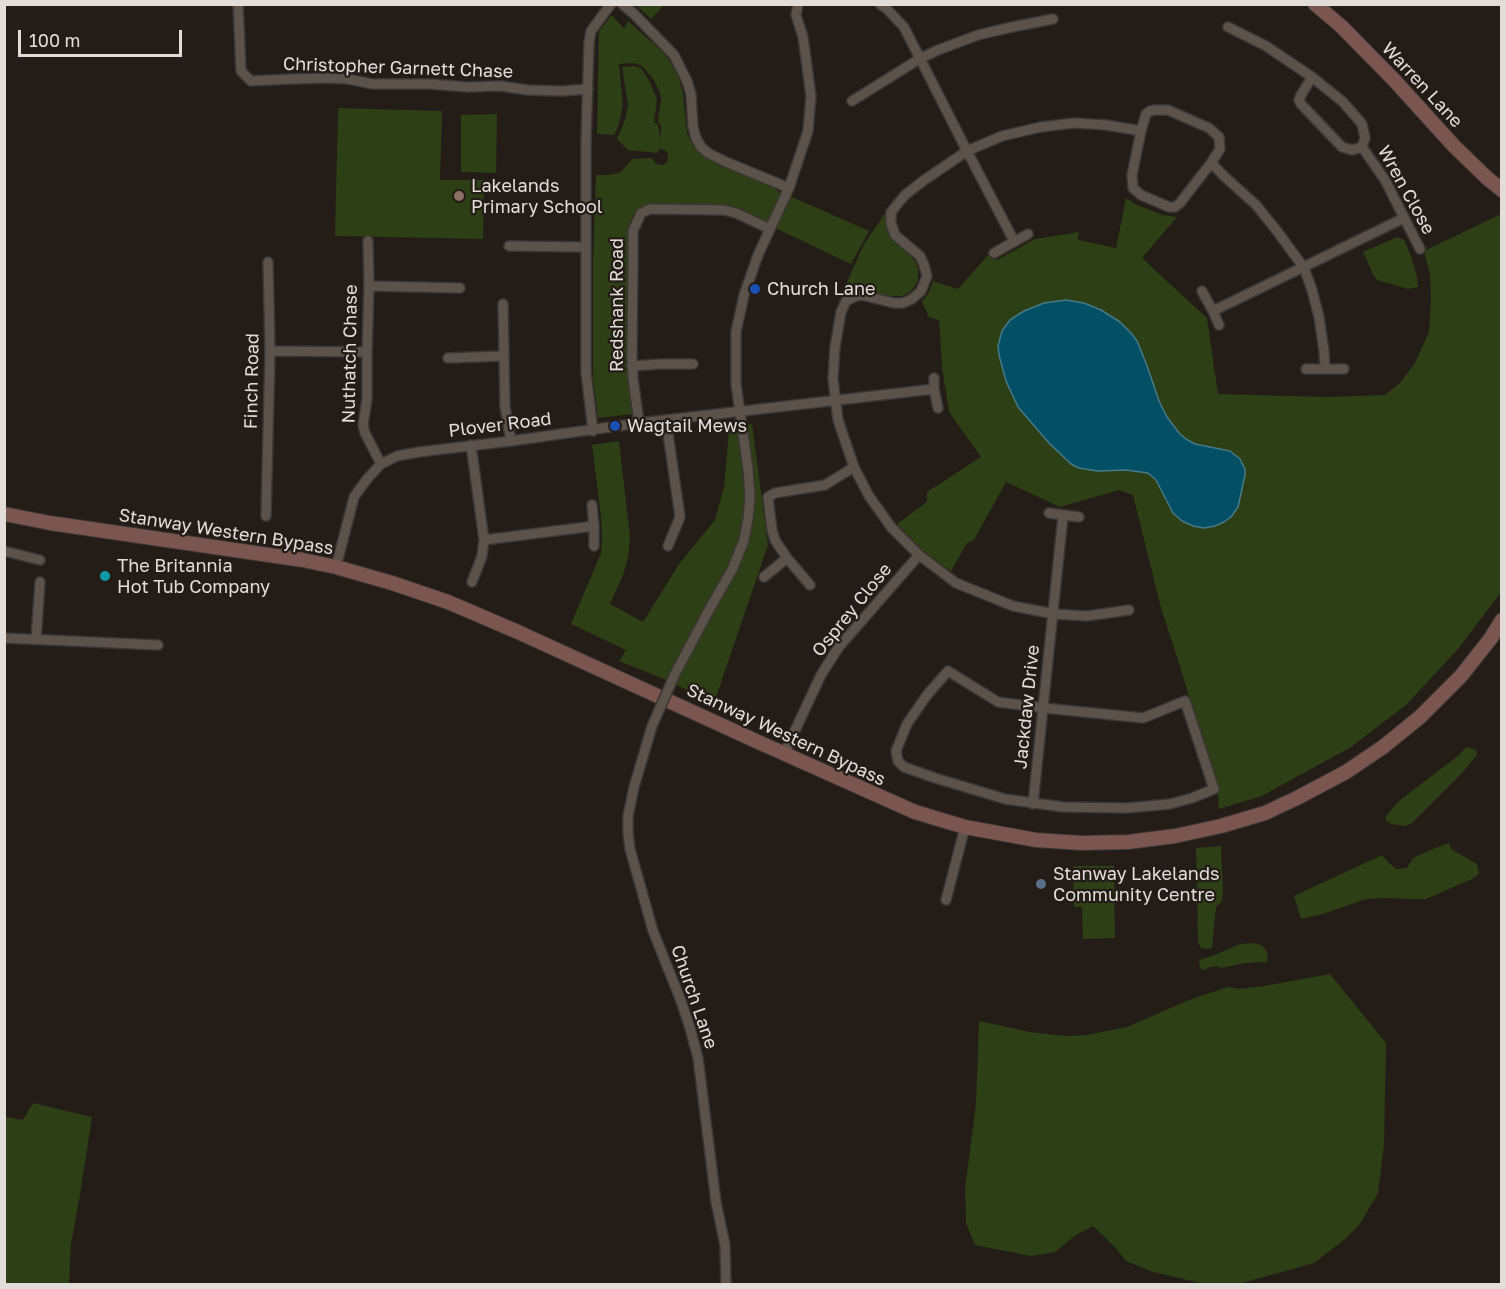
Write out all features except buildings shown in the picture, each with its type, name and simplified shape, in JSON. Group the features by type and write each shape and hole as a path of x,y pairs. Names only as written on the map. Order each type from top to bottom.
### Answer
{"street":[{"name":"Christopher Garnett Chase","path":"238,4 241,71 251,81 328,78 372,84 500,86 562,91 588,89"},
{"path":"593,430 586,372 590,36 596,22 611,4"},
{"path":"622,4 674,55 689,88 693,107 693,127 701,147 726,162 789,188"},
{"path":"739,412 735,372 736,332 744,295 758,255 789,188 808,131 811,96 803,37 796,15 798,4"},
{"path":"880,4 904,27 1014,241"},
{"name":"Warren Lane","path":"1315,4 1342,27 1454,146 1502,190"},
{"path":"852,101 938,50 978,36 1053,19"},
{"name":"Wren Close","path":"1228,27 1266,46 1312,77 1343,102 1362,124 1365,138 1362,147"},
{"name":"Wren Close","path":"1312,77 1301,95 1299,100 1301,104 1342,147 1352,150 1362,147"},
{"path":"1155,110 1168,110 1209,128 1219,137 1220,149 1180,203 1174,207 1140,195 1133,188 1132,175 1141,131 1146,114 1155,110"},
{"path":"1129,610 1087,616 1054,614 1013,606 956,583 919,555 891,527 869,496 854,466 838,420 833,379 835,347 841,312 846,301 861,295 903,303 921,291 927,276 920,256 895,235 891,224 891,212 904,195 967,151 1002,136 1041,127 1074,123 1106,125 1141,131"},
{"name":"Wren Close","path":"1362,147 1385,180 1420,249"},
{"path":"1211,163 1256,205 1304,268 1319,317 1325,369"},
{"name":"Redshank Road","path":"639,423 632,366 633,231 641,213 650,210 724,210 736,213 770,229"},
{"path":"1214,311 1404,218"},
{"path":"994,253 1028,234"},
{"name":"Nuthatch Chase","path":"368,241 367,399 363,425 381,464"},
{"path":"509,246 586,247"},
{"name":"Finch Road","path":"266,516 270,351 268,262"},
{"path":"369,286 460,288"},
{"path":"1202,291 1219,325"},
{"path":"503,304 505,407 511,441"},
{"path":"270,351 367,352"},
{"path":"448,358 503,356"},
{"path":"632,366 693,364"},
{"path":"1306,369 1344,369"},
{"path":"934,378 938,408"},
{"name":"Plover Road","path":"336,567 354,497 381,464 397,456 639,423 934,389"},
{"name":"Church Lane","path":"726,1284 725,1245 716,1202 698,1058 681,1001 654,931 630,849 628,816 652,726 675,674 733,567 744,540 750,496 739,412"},
{"path":"666,420 680,517 668,546"},
{"path":"471,446 484,540 482,556 472,582"},
{"path":"810,585 775,540 768,497 775,493 825,485 854,466"},
{"path":"266,501 278,501"},
{"path":"592,506 594,546"},
{"name":"Stanway Western Bypass","path":"4,513 50,523 303,560 392,583 448,602 557,649 915,812 965,827 1036,840 1082,843 1128,842 1175,836 1265,813 1297,798 1346,772 1383,747 1420,717 1461,676 1502,620"},
{"path":"1049,513 1079,517"},
{"name":"Jackdaw Drive","path":"1033,804 1063,516"},
{"path":"484,540 594,526"},
{"path":"4,551 40,560"},
{"name":"Osprey Close","path":"784,754 821,675 838,648 919,555"},
{"path":"764,577 787,558"},
{"path":"36,639 40,582"},
{"path":"4,638 158,645"},
{"path":"948,671 998,702 1044,708 1143,718 1185,701 1214,789 1170,804 1127,808 1063,807 1005,799 917,772 904,767 898,761 896,751 907,724 927,695 948,671"},
{"path":"946,900 965,827"}],"green space":[{"path":"636,5 664,5 651,19"},
{"path":"612,15 624,29 628,21 664,53 673,66 683,93 687,133 700,153 774,182 776,190 869,231 851,264 733,208 642,208 634,214 630,222 628,368 633,414 598,418 593,377 596,175 621,172 632,159 652,158 656,164 662,165 668,160 667,152 662,149 659,149 658,153 628,150 617,139 628,106 622,67 634,66 641,68 657,100 654,122 658,125 661,140 661,126 658,121 660,93 654,80 641,65 619,64 623,106 618,127 614,135 597,134 599,31"},
{"path":"338,108 442,111 440,180 484,180 483,239 335,236"},
{"path":"497,114 496,173 461,172 461,115"},
{"path":"1126,198 1163,215 1177,217 1142,258 1207,318 1218,394 1328,397 1385,395 1400,383 1415,363 1429,332 1430,275 1424,251 1501,214 1501,592 1458,649 1406,705 1351,747 1262,796 1219,809 1218,794 1161,608 1133,495 1119,490 1060,507 1006,482 974,540 967,543 951,571 923,551 897,524 927,502 927,492 981,457 949,412 942,367 939,320 929,317 922,302 933,281 958,289 990,253 997,260 1035,239 1079,232 1078,240 1116,248"},
{"path":"886,212 888,232 891,237 916,262 918,280 915,286 902,296 884,296 858,291 842,298 864,244"},
{"path":"1398,237 1404,240 1411,256 1418,287 1408,289 1377,280 1363,252"},
{"path":"752,424 768,545 714,703 619,661 626,650 571,624 601,553 601,517 592,445 619,441 630,537 628,558 623,575 610,604 643,622 679,564 715,520 724,487 729,431 727,427"},
{"path":"1466,747 1476,750 1477,755 1412,823 1405,826 1386,821 1386,816 1399,801 1459,755"},
{"path":"1449,843 1451,849 1477,864 1479,874 1426,899 1366,899 1301,919 1294,896 1382,855 1397,869 1407,868 1413,858"},
{"path":"1221,846 1222,901 1216,907 1212,948 1206,949 1201,948 1198,942 1196,848"},
{"path":"1073,866 1114,866 1115,938 1083,939 1082,907 1074,907"},
{"path":"1240,944 1261,945 1265,949 1268,955 1267,962 1245,963 1221,968 1217,966 1203,970 1200,968 1199,960"},
{"path":"1330,974 1386,1043 1384,1145 1378,1193 1360,1224 1344,1240 1314,1263 1238,1284 1205,1284 1153,1272 1126,1261 1093,1226 1076,1235 1055,1252 1031,1256 975,1245 966,1223 965,1189 976,1104 979,1021 1030,1032 1065,1036 1087,1035 1127,1027 1189,1000 1228,987 1239,989 1264,986"},
{"path":"33,1103 92,1117 71,1244 69,1284 5,1284 5,1117 23,1120"}],"water":[{"path":"1066,300 1084,303 1101,310 1120,322 1131,333 1137,341 1159,401 1179,433 1195,444 1230,451 1240,459 1245,475 1238,507 1231,517 1215,526 1204,528 1193,526 1182,521 1173,513 1156,480 1148,473 1126,470 1097,471 1071,464 1049,443 1018,407 1006,381 999,355 998,346 1002,331 1010,320 1024,311 1044,303"}],"place":[{"name":"Lakelands Primary School","path":"459,196"},
{"name":"Church Lane","path":"755,289"},
{"name":"Wagtail Mews","path":"615,426"},
{"name":"The Britannia Hot Tub Company","path":"105,576"},
{"name":"Stanway Lakelands Community Centre","path":"1041,884"}]}
